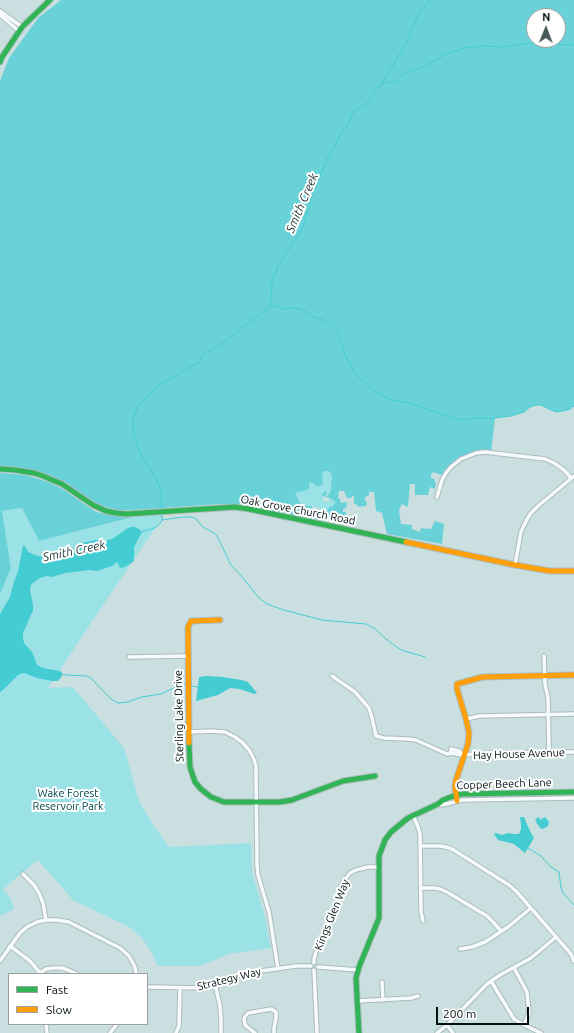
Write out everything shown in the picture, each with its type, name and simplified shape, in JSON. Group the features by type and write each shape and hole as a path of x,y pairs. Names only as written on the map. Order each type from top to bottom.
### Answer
{"street":[{"path":"0,62 20,29 50,0"},
{"path":"0,11 20,29"},
{"path":"0,15 20,29"},
{"path":"437,497 442,480 451,467 461,459 476,453 485,452 545,460 554,463 573,477 531,513 521,532 515,565"},
{"name":"Oak Grove Church Road","path":"0,469 34,473 43,476 62,484 93,505 106,510 126,514 235,507 515,565 550,571 574,571"},
{"name":"Sterling Lake Drive","path":"220,620 190,621 188,627 189,755 192,775 195,782 201,789 211,797 224,802 280,802 292,800 343,781 375,776"},
{"path":"129,657 188,656"},
{"path":"544,656 545,684 548,698 547,714 549,752"},
{"path":"457,798 455,787 456,780 469,739 469,733 457,684 483,677 574,675"},
{"name":"Hay House Avenue","path":"332,676 355,692 369,708 374,734 376,736 384,738 408,739 422,743 447,754 451,753 451,749 459,750 464,755 574,752"},
{"path":"466,719 479,716 574,714"},
{"path":"189,732 225,732 243,743 250,750 253,757 256,766 258,875 271,923 278,969"},
{"name":"Copper Beech Lane","path":"457,798 462,794 574,792"},
{"name":"Copper Beech Lane","path":"359,1033 356,978 379,918 379,856 385,840 391,832 413,815 438,804 443,800 457,798 463,800 574,798"},
{"path":"413,815 420,834 421,912 423,921"},
{"path":"420,846 446,847 510,885 571,954 574,961"},
{"name":"Kings Glen Way","path":"314,963 317,948 328,928 343,882 350,873 356,870 368,867 378,867"},
{"path":"23,874 34,885 39,893 43,903 46,920"},
{"path":"421,888 434,888 447,892 487,916 501,931"},
{"path":"460,949 472,947 485,942 508,927 531,908"},
{"path":"0,961 20,933 27,926 46,920 57,920 69,922 120,948 128,956 135,967 136,973"},
{"path":"437,1033 447,1026 487,984 531,958 556,937"},
{"path":"10,946 30,961 40,973 46,969 53,968 62,968 75,973"},
{"path":"317,1033 316,968 316,964 312,964 312,969 316,968 358,970"},
{"name":"Strategy Way","path":"148,987 202,988 232,977 296,966 311,966"},
{"path":"514,968 527,992 529,1013 524,1025"},
{"path":"491,981 514,1019 541,1033"},
{"path":"382,982 383,1000"},
{"path":"215,984 220,1006 221,1033"},
{"path":"176,1033 179,1026 180,988"},
{"path":"357,1001 411,998 418,996"},
{"path":"255,1033 245,1026 244,1018 248,1013 271,1009 276,1012 274,1033"},
{"path":"110,1033 116,1025"},
{"path":"447,1026 453,1033"}],"green space":[{"path":"325,471 330,472 332,484 330,493 327,496 325,496 327,493 325,491 321,495 324,496 323,501 329,502 329,499 332,497 335,504 328,512 325,513 321,509 312,506 301,505 295,492 309,489 309,483 313,483"},
{"name":"Wake Forest Reservoir Park","path":"22,508 39,541 136,516 164,515 48,688 73,687 124,748 139,801 169,847 251,843 252,872 265,917 271,948 229,954 200,966 158,966 142,938 131,928 73,900 38,860 3,889 11,899 14,909 0,916 0,594 11,568 2,511"}],"shaded area":[{"path":"61,0 574,0 574,406 570,409 557,412 541,405 536,405 530,407 524,412 511,416 495,418 491,453 476,453 461,459 444,476 433,472 431,474 431,478 434,479 436,484 435,489 430,487 428,495 415,495 415,484 410,484 408,507 402,504 399,510 401,524 412,525 412,529 420,532 421,528 431,529 435,521 444,524 442,544 387,534 382,513 376,511 374,492 369,492 369,495 364,498 367,503 366,506 359,507 354,503 354,496 347,498 344,491 339,491 338,498 340,499 341,503 347,503 346,508 343,509 343,512 346,512 345,515 348,516 346,519 343,518 338,522 335,522 333,516 331,515 330,517 325,514 328,512 327,509 329,509 329,507 335,504 335,501 321,495 325,491 327,493 325,496 330,493 332,477 330,472 327,471 322,474 323,484 317,487 313,483 309,483 309,489 295,493 301,505 312,506 314,514 325,517 327,523 257,508 222,504 116,510 100,506 57,479 0,467 0,81 9,58 38,18"},
{"path":"0,473 25,475 48,482 61,488 96,512 112,515 158,513 158,515 136,516 39,541 22,508 2,511 11,568 0,594"}],"water":[{"path":"131,527 135,527 142,532 134,547 134,561 125,567 120,568 117,562 112,566 97,571 90,570 65,573 52,577 46,576 40,578 31,585 30,590 33,610 23,633 24,643 32,652 37,665 43,668 62,672 62,676 58,681 52,681 37,678 24,673 20,674 0,692 0,614 10,597 18,571 23,546 25,546 28,552 38,556 54,558 64,555 82,543 95,540 105,541 112,539"},
{"path":"199,677 222,677 248,682 257,693 255,694 230,688 218,695 196,701"},
{"path":"520,817 524,817 534,838 525,853 514,844 498,840 494,834 519,834 521,829"},
{"path":"539,817 540,820 545,817 549,822 548,826 543,829 540,828 535,820"}],"waterway":[{"name":"Smith Creek","path":"161,509 162,494 159,485 141,454 134,436 133,420 137,408 159,385 199,362 206,352 224,342 268,308 271,301 272,282 277,269 303,227 313,193 329,155 341,133 348,126 352,115 355,111 367,103 390,71 407,41 419,13 430,0"},
{"path":"381,84 396,81 405,72 420,69 448,53 465,48 482,46 503,47 529,43 574,45"},
{"path":"270,306 284,309 300,309 329,324 337,332 345,355 359,378 375,392 392,400 409,403 449,417 464,420 473,418 511,416 524,412 530,407 536,405 541,405 557,412 570,409 574,406"},
{"name":"Smith Creek","path":"141,532 159,525 162,520 162,514"},
{"path":"162,520 192,517 196,519 203,527 214,533 217,536 231,565 258,597 267,604 322,620 366,624 374,628 401,650 425,657"},
{"path":"62,674 87,676 92,679 110,698 118,703 161,694 182,684 186,684"},
{"path":"191,686 198,687"},
{"path":"528,848 541,856 551,867 559,872 563,893 574,905"}],"traffic: fast":[{"path":"0,62 22,27 50,0"},
{"path":"0,469 34,473 43,476 62,484 93,505 106,511 116,513 126,514 235,507 406,542"},
{"path":"189,743 190,767 195,782 211,797 224,802 280,802 292,800 343,781 375,776"},
{"path":"359,1033 356,978 379,918 379,856 385,840 391,832 408,818 456,795 574,792"}],"traffic: slow":[{"path":"406,542 515,565 550,571 574,571"},
{"path":"189,743 188,627 191,621 220,620"},
{"path":"457,801 455,787 456,780 468,744 469,733 457,684 483,677 574,675"}]}
